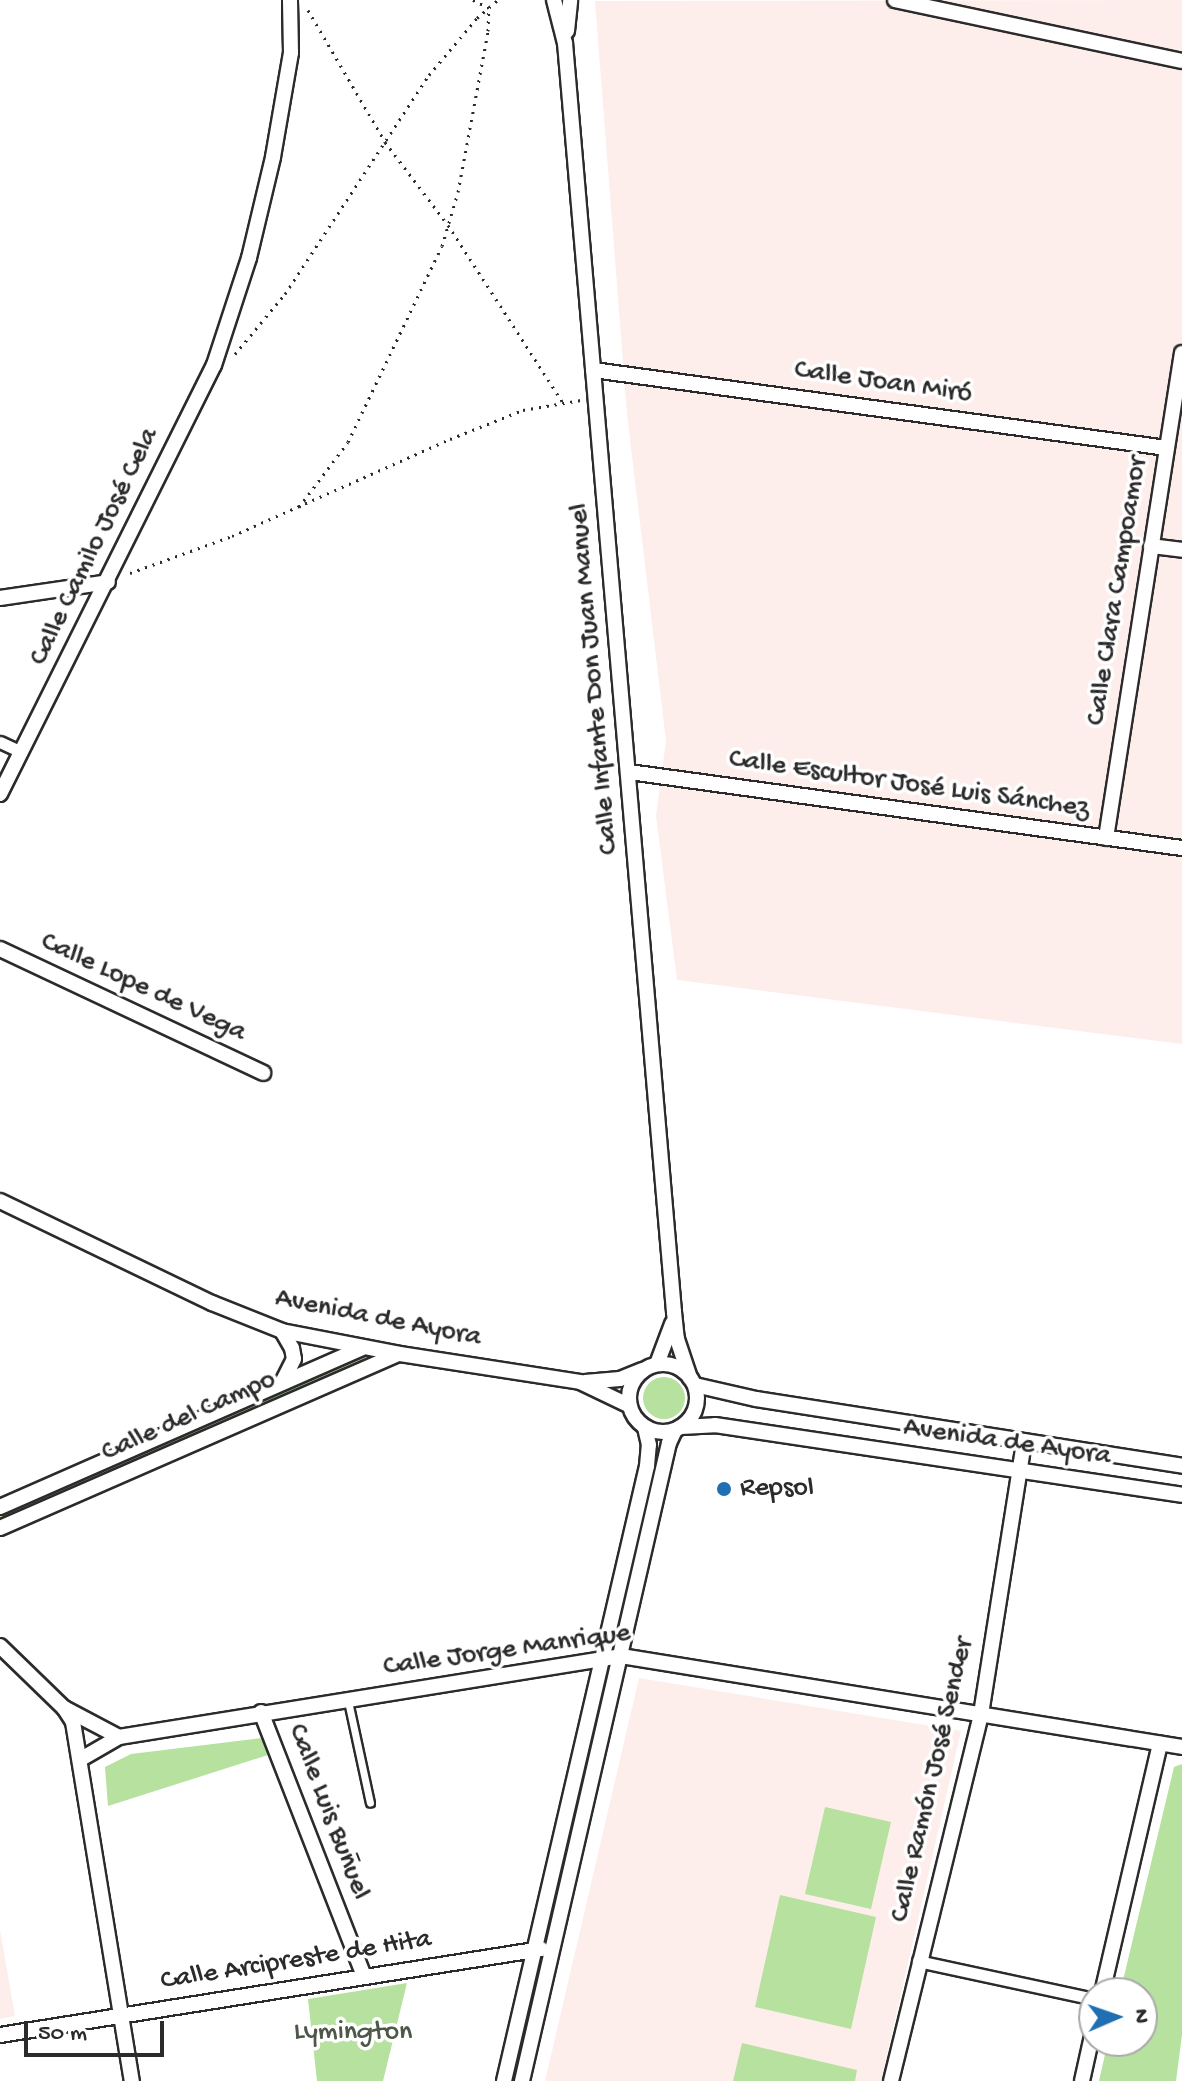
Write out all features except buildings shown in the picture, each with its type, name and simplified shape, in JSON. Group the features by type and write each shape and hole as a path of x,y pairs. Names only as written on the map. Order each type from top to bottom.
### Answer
{"street":[{"name":"Calle Camilo José Cela","path":"0,794 214,365 249,258 273,157 291,53 290,0"},
{"name":"Calle Infante Don Juan Manuel","path":"554,0 565,43 674,1312 677,1339 693,1382"},
{"name":"Calle Infante Don Juan Manuel","path":"565,43 570,0"},
{"path":"895,0 1182,61"},
{"name":"Calle Clara Campoamor","path":"1106,838 1182,353"},
{"name":"Calle Joan Miró","path":"593,370 1167,448"},
{"path":"1151,546 1182,550"},
{"path":"0,598 108,582"},
{"path":"0,742 21,752"},
{"name":"Calle Escultor José Luis Sánchez","path":"629,772 1182,848"},
{"name":"Calle Lope de Vega","path":"0,949 263,1073"},
{"name":"Avenida de Ayora","path":"0,1201 212,1303 282,1331 400,1354 580,1382 620,1379 650,1367"},
{"name":"Calle Infante Don Juan Manuel","path":"650,1367 670,1336 674,1312"},
{"name":"Calle del Campo","path":"282,1331 294,1359 282,1383"},
{"name":"Calle del Campo","path":"0,1507 362,1347"},
{"name":"Calle del Campo","path":"0,1528 400,1354"},
{"path":"504,2081 647,1466 649,1445 645,1427 630,1406 631,1385 650,1367 676,1366 693,1382 696,1407 669,1443 522,2081"},
{"name":"Avenida de Ayora","path":"580,1382 630,1406"},
{"name":"Avenida de Ayora","path":"693,1382 756,1399 1182,1466"},
{"name":"Avenida de Ayora","path":"678,1428 715,1425 1182,1495"},
{"path":"645,1427 660,1432 678,1428"},
{"name":"Calle Ramón José Sender","path":"891,2081 981,1714 1024,1441"},
{"path":"0,1646 64,1708 73,1722 132,2081"},
{"name":"Calle Jorge Manrique","path":"81,1759 119,1737 621,1656 1182,1747"},
{"path":"64,1708 119,1737"},
{"name":"Calle Luis Buñuel","path":"261,1712 364,1976"},
{"path":"1106,1977 1160,1744"},
{"name":"Calle Arcipreste de Hita","path":"0,2035 536,1949 553,1949"},
{"path":"918,1961 1078,1996"},
{"path":"1082,2081 1087,2057"}],"lane":[{"path":"348,1699 370,1803"}],"path":[{"path":"302,0 385,142 448,225 563,403"},
{"path":"473,0 489,8"},
{"path":"214,365 240,351 285,294 429,75 498,0"},
{"path":"299,507 348,442 448,225 458,192 488,31 489,8"},
{"path":"108,582 232,536 523,410 596,397"}],"shaded area":[{"path":"1182,0 1182,1044 677,980 656,816 666,741 627,414 595,1"},
{"path":"639,1678 961,1731 881,2081 545,2081"},
{"path":"0,1930 15,2016 0,2019"}],"green space":[{"path":"362,1347 400,1354 0,1528 0,1507"},
{"path":"664,1377 679,1383 685,1398 679,1413 664,1419 649,1413 643,1398 649,1383"},
{"path":"262,1738 268,1755 108,1806 105,1767 131,1754"},
{"path":"1182,1764 1182,2035 1176,2081 1099,2081 1104,2057 1158,2057 1158,1977 1124,1977 1174,1767"},
{"path":"825,1807 891,1822 871,1909 805,1894"},
{"path":"780,1895 876,1917 851,2029 755,2007"},
{"name":"Lymington","path":"407,1983 383,2081 317,2081 308,1999"},
{"path":"742,2043 857,2070 855,2081 733,2081"}],"place":[{"name":"Repsol","path":"724,1489"}]}
